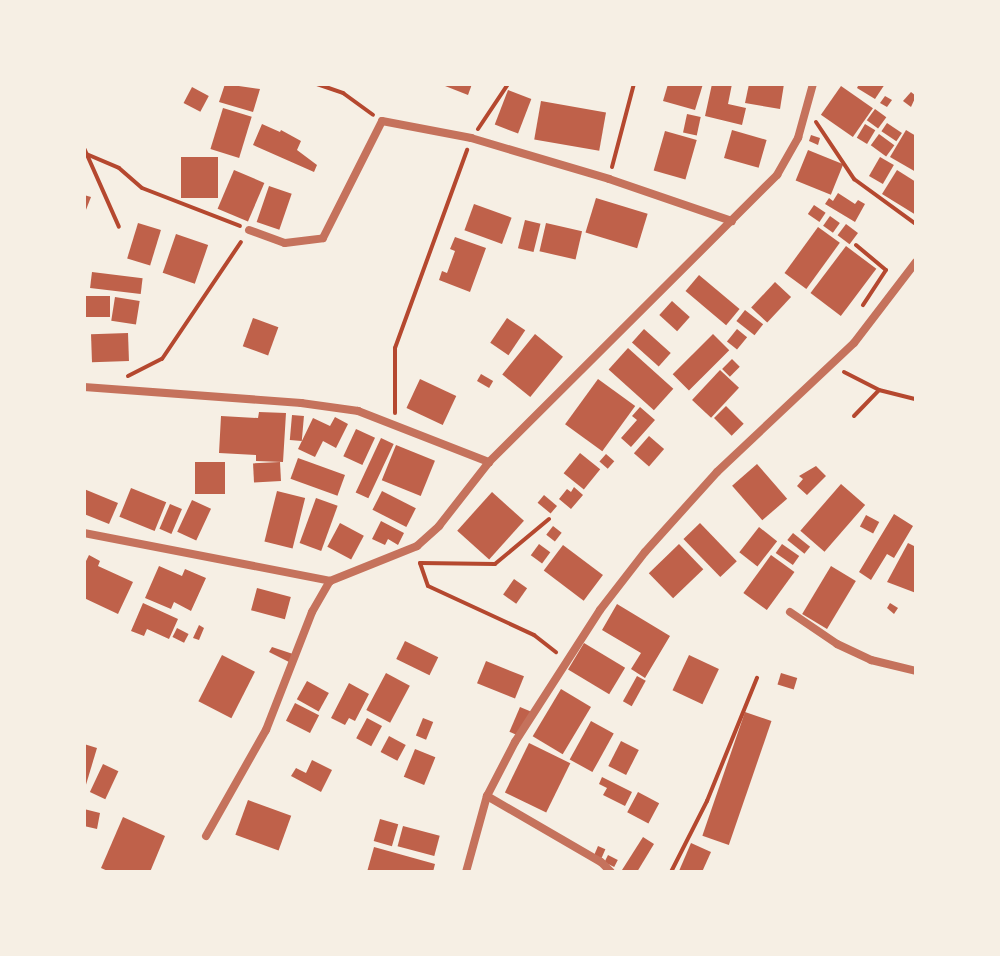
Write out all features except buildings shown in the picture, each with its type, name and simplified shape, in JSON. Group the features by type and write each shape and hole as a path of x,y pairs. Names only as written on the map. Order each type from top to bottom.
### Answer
{"street":[{"path":"84,533 330,581 405,552 427,539 489,462 690,258 777,175 798,138 813,84"},
{"path":"249,230 285,243 323,238 382,121 471,138 609,179 732,221"},
{"path":"466,872 487,796 565,659 645,552 717,472 832,366 862,333 916,262"},
{"path":"84,387 301,403 358,411 489,462"},
{"path":"206,836 266,730 312,612 330,581"},
{"path":"790,612 848,650 871,660 916,671"},
{"path":"487,796 601,862 611,872"}],"path":[{"path":"317,84 343,93 382,121"},
{"path":"395,425 395,348 471,138 508,84"},
{"path":"609,179 634,84"},
{"path":"809,102 817,124 854,179 916,224"},
{"path":"85,151 119,168 142,188 249,230 162,359 126,378"},
{"path":"85,151 119,227"},
{"path":"856,245 886,270 856,315"},
{"path":"832,366 879,390 916,399"},
{"path":"854,416 879,390"},
{"path":"549,519 495,564 420,563 428,586 534,635 565,659"},
{"path":"671,872 707,801 757,678"}]}
